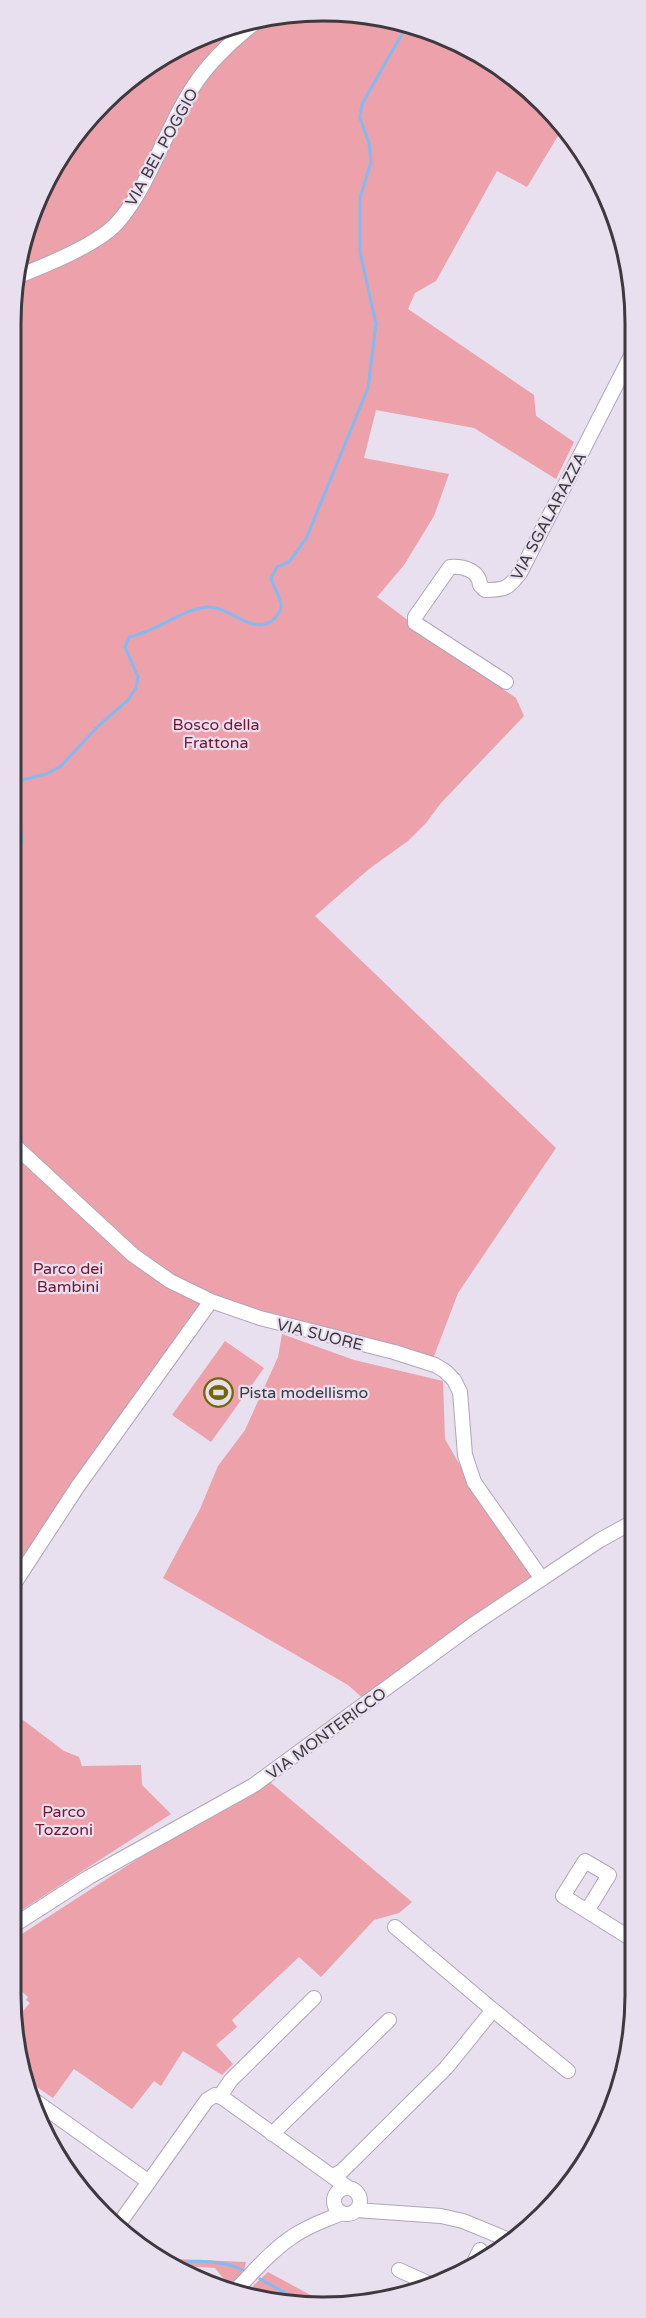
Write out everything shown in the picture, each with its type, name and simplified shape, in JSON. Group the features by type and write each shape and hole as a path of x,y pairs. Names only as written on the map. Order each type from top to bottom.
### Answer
{"street":[{"name":"VIA BEL POGGIO","path":"26,272 97,239 116,224 134,200 194,85 217,56 241,32"},
{"name":"VIA SGALARAZZA","path":"506,682 415,623 415,617 450,567 458,566 474,571 484,590 499,590 510,586 520,573 625,368"},
{"name":"VIA SUORE","path":"21,1151 150,1268 170,1281 211,1301 289,1327 394,1352 435,1365 445,1371 454,1380 460,1392 465,1455 474,1482 542,1579"},
{"path":"21,1573 78,1486 211,1301"},
{"name":"VIA MONTERICCO","path":"21,1921 89,1877 254,1785 474,1624 625,1527"},
{"path":"587,1911 625,1935"},
{"path":"395,1927 568,2072"},
{"path":"220,2096 231,2080 314,1998"},
{"path":"337,2174 447,2068 493,2010"},
{"path":"272,2134 389,2020"},
{"path":"122,2220 207,2100 215,2095 220,2096 272,2134 337,2174 349,2214 356,2210 441,2216 463,2221 503,2238"},
{"path":"42,2106 149,2182"},
{"path":"345,2196 385,2211"},
{"path":"240,2286 278,2247 312,2224 345,2196"},
{"path":"399,2270 422,2280"}],"green space":[{"name":"Bosco della Frattona","path":"303,22 362,24 420,37 474,61 507,83 537,109 559,134 527,187 497,171 436,281 415,293 408,309 534,395 536,416 574,442 556,479 474,428 376,410 364,458 449,474 434,516 404,565 377,597 516,698 524,716 408,841 369,869 315,916 556,1148 458,1293 431,1364 208,1299 192,1314 21,1570 21,323 24,284 31,245 52,189 83,139 109,109 155,72 189,52 245,31"},
{"path":"282,1334 354,1360 443,1381 445,1439 485,1509 541,1583 365,1700 348,1685 163,1578 200,1509 218,1466 245,1430 278,1357"},
{"name":"Pista modellismo","path":"225,1341 264,1368 211,1442 172,1415"},
{"name":"Parco Tozzoni","path":"21,1719 64,1751 79,1757 82,1766 141,1765 142,1785 171,1814 21,1911"},
{"path":"264,1777 412,1902 399,1913 374,1920 321,1977 299,1957 232,2020 237,2027 216,2045 233,2064 222,2075 183,2051 161,2086 154,2081 132,2109 74,2069 53,2098 35,2086 27,2054 22,2015 30,2003 26,2000 28,1997 21,1991 21,1935"},
{"path":"176,2259 246,2262 244,2271 234,2284 225,2281 215,2268 190,2266"},
{"path":"268,2272 313,2297 264,2291 255,2289 253,2286"}],"waterway":[{"path":"21,781 46,774 61,766 98,726 128,700 136,688 138,677 125,647 129,637 149,631 187,612 207,607 260,625 268,623 279,612 280,601 271,578 277,567 289,562 306,539 368,388 376,324 360,252 360,198 371,162 369,143 360,118 362,104 403,32"},
{"path":"21,829 21,844"},
{"path":"184,2263 209,2262 229,2265 244,2271"},
{"path":"260,2279 288,2294"}],"place":[{"name":"Pista modellismo","path":"218,1392"}],"park label":[{"name":"Parco dei Bambini","path":"68,1277"}]}
